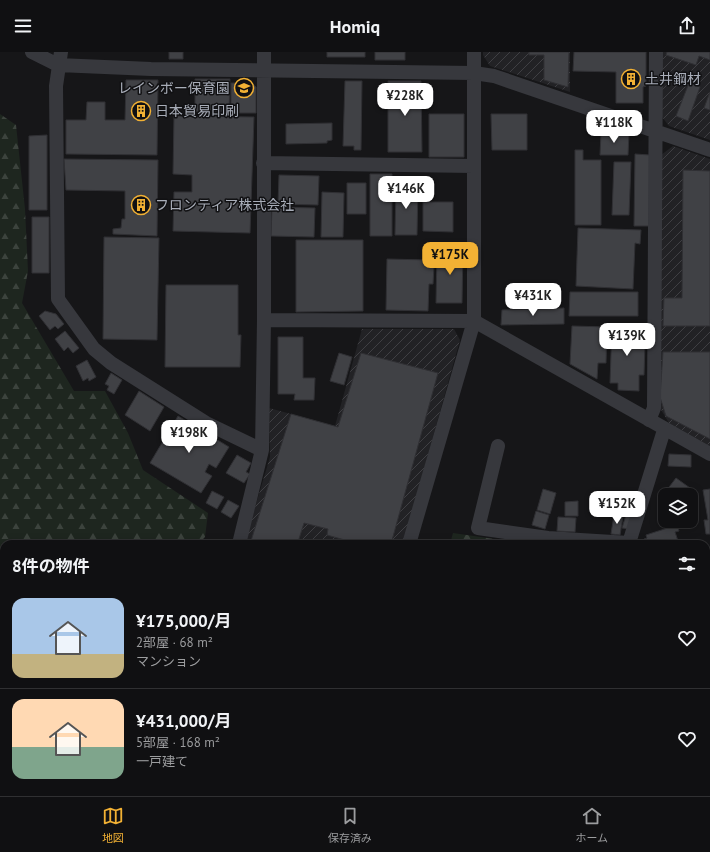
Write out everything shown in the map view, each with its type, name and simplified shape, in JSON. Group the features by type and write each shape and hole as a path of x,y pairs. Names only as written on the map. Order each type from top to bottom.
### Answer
{"street":[{"path":"32,52 60,59 151,69 264,69 474,73 494,76 710,150"},
{"path":"240,540 262,450 264,320 264,52"},
{"path":"410,540 474,321 474,52"},
{"path":"649,420 654,408 654,130 656,52"},
{"path":"60,59 56,86 58,299 94,350 111,363 206,423 262,450"},
{"path":"263,163 474,166"},
{"path":"264,320 474,321 649,420 664,430 710,454"},
{"path":"630,540 664,430"},
{"path":"498,446 478,528 548,538 580,540"}],"shaded area":[{"path":"483,52 570,52 570,92 490,66 483,55"},
{"path":"661,52 710,52 710,140 669,126 662,117"},
{"path":"673,146 710,159 710,446 669,423 660,408 661,155"},
{"path":"362,329 454,329 460,340 404,540 245,540 270,457 269,408 335,426"}],"green space":[{"path":"0,114 16,125 25,209 28,271 22,303 74,391 105,391 128,433 143,470 208,513 205,537 202,540 0,540"},
{"path":"453,533 502,540 451,540"}],"building":[{"path":"169,52 183,52 183,59 169,59"},
{"path":"327,52 365,52 365,57 327,57"},
{"path":"375,52 405,52 405,60 375,60"},
{"path":"529,52 569,52 568,87 544,80 544,55 529,55"},
{"name":"土井鋼材","path":"574,52 646,52 646,86 643,87 643,103 616,103 616,72 573,71"},
{"path":"667,52 710,52 710,60 699,56 696,65 666,55"},
{"path":"195,79 230,79 229,112 195,112"},
{"name":"日本貿易印刷","path":"126,80 158,80 157,155 66,154 66,120 86,120 87,102 105,102 105,120 125,120"},
{"path":"345,81 362,81 361,150 354,150 354,146 343,146"},
{"path":"388,81 421,81 422,152 388,152"},
{"path":"231,83 252,83 256,87 256,113 231,113"},
{"path":"689,83 700,87 688,121 676,116"},
{"path":"710,92 710,110 704,108"},
{"path":"429,114 464,114 464,157 429,157"},
{"path":"491,114 527,114 527,150 492,150"},
{"path":"174,116 254,117 250,233 173,231 174,192 192,192 192,175 173,174"},
{"path":"332,123 332,140 327,141 327,143 286,144 286,124"},
{"path":"601,133 629,133 628,155 600,155"},
{"path":"47,135 47,210 29,210 29,136"},
{"path":"575,150 583,150 583,160 601,160 601,225 575,225"},
{"path":"635,154 650,155 649,226 634,226"},
{"name":"フロンティア株式会社","path":"64,159 158,160 157,236 113,234 113,229 121,228 122,219 125,219 125,191 66,190"},
{"path":"614,162 631,162 629,215 612,215"},
{"path":"683,170 710,171 710,326 663,326 664,298 682,298"},
{"path":"370,174 392,174 392,236 370,236"},
{"path":"279,175 319,176 318,205 278,204"},
{"path":"347,183 366,183 366,214 347,214"},
{"path":"396,184 418,184 417,235 395,235"},
{"path":"322,192 344,193 343,237 321,237"},
{"path":"423,202 453,202 453,232 423,231"},
{"path":"272,207 315,208 314,237 271,236"},
{"path":"32,217 49,217 49,273 32,273"},
{"path":"578,228 641,230 640,244 635,243 633,289 576,286"},
{"path":"104,237 159,238 157,340 103,339"},
{"path":"296,240 363,240 363,311 296,312"},
{"path":"437,250 463,250 462,303 436,303"},
{"path":"387,259 428,260 428,265 434,266 433,284 429,284 428,311 386,310"},
{"path":"166,285 238,285 238,335 241,335 240,367 165,367"},
{"path":"570,292 638,292 638,316 569,316"},
{"path":"564,308 564,324 501,325 502,310"},
{"path":"45,311 56,314 64,324 58,329 55,326 50,330 39,316"},
{"path":"612,325 642,326 642,343 645,343 644,375 639,375 639,391 618,390 618,383 610,383"},
{"path":"572,326 607,327 606,363 598,363 597,379 570,364"},
{"path":"65,331 79,348 73,353 68,347 64,351 55,339"},
{"path":"278,337 303,337 303,378 315,378 314,400 294,400 295,394 278,394"},
{"path":"663,352 710,352 710,439 666,416 660,397"},
{"path":"339,353 352,357 344,385 330,381"},
{"path":"361,353 438,373 392,540 345,540 327,535 328,529 304,523 299,540 251,540 291,414 338,427"},
{"path":"87,360 96,377 89,381 88,378 83,381 76,366"},
{"path":"111,373 122,380 114,394 107,390 109,386 105,384"},
{"path":"139,391 164,407 150,431 125,415"},
{"path":"178,416 229,447 216,468 209,464 205,472 212,476 201,493 150,463"},
{"path":"669,454 691,455 691,467 668,466"},
{"path":"237,455 251,463 246,472 250,474 244,483 226,473"},
{"path":"676,478 690,488 668,488"},
{"path":"543,489 556,493 550,514 537,510"},
{"path":"710,489 710,534 706,534 704,520 708,520 703,490"},
{"path":"212,491 224,497 217,509 206,503"},
{"path":"228,500 239,506 231,518 221,512"},
{"path":"578,501 578,516 565,516 565,502"},
{"path":"616,505 628,507 627,513 615,512"},
{"path":"536,511 549,515 545,529 532,525"},
{"path":"614,515 623,516 620,535 611,534"},
{"path":"626,515 633,517 630,529 622,528"},
{"path":"558,517 576,518 575,532 557,531"},
{"path":"668,528 678,528 679,531 675,532 678,540 644,540 647,538 646,535"}],"place":[{"name":"土井鋼材","path":"631,79"},
{"name":"レインボー保育園","path":"244,88"},
{"name":"日本貿易印刷","path":"141,111"},
{"name":"フロンティア株式会社","path":"141,205"}]}
